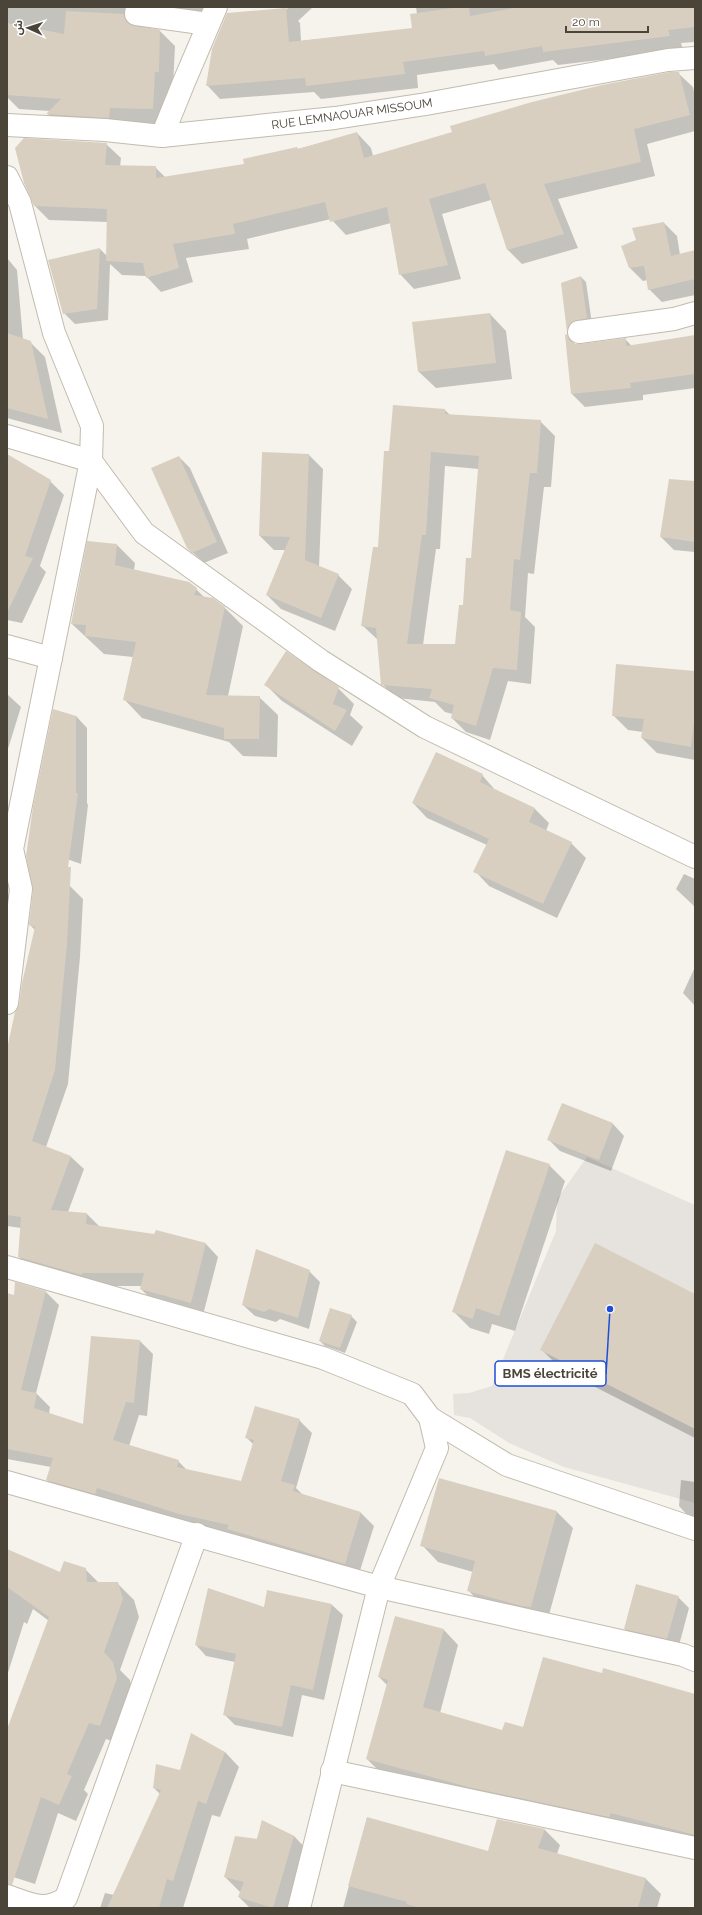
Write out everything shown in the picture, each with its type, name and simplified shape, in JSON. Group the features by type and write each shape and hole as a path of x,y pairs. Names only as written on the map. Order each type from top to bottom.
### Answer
{"street":[{"path":"137,7 136,14 212,16 162,136"},
{"name":"RUE LEMNAOUAR MISSOUM","path":"7,125 105,130 162,136 335,118 404,108 668,60 695,58"},
{"path":"7,177 20,203 54,333 92,426 91,461 51,658 10,848 21,889 7,1003"},
{"path":"579,332 674,319 695,313"},
{"path":"7,436 91,461 144,533 321,661 425,727 695,857"},
{"path":"7,646 51,658"},
{"path":"7,1267 323,1358 412,1394 430,1418 507,1465 695,1528"},
{"path":"299,1908 379,1587 437,1448 430,1418"},
{"path":"7,1482 197,1534 379,1587 683,1655 695,1660"},
{"path":"7,1896 38,1906 54,1906 66,1898 197,1534"},
{"path":"332,1771 695,1848"}],"shaded area":[{"path":"587,1157 695,1205 695,1503 564,1467 509,1443 470,1418 454,1415 453,1394 469,1393 492,1386 556,1231 557,1199"}],"building":[{"path":"469,7 470,16 519,7 695,7 695,27 668,30 670,36 543,52 542,46 485,56 484,51 403,62 405,74 306,86 305,78 206,86 212,49 227,13 286,8 289,42 412,28 410,14"},
{"path":"66,11 124,14 125,19 129,24 160,30 159,72 155,72 153,109 110,108 109,118 46,114 61,99 7,95 7,23 64,34"},
{"path":"670,72 679,72 690,115 634,129 641,162 544,184 564,234 507,250 485,183 429,199 448,265 399,275 387,207 330,222 325,202 233,224 235,234 173,244 179,268 146,278 143,263 106,261 107,209 34,206 24,183 15,148 24,138 107,143 105,165 156,166 156,178 244,164 243,159 297,147 298,149 357,132 364,158 452,132 450,126 532,102 602,85"},
{"path":"664,222 671,256 695,250 695,279 648,290 644,266 629,268 621,246 636,240 632,228"},
{"path":"100,248 97,309 63,314 48,260"},
{"path":"581,276 587,318 572,322 568,327 567,332 561,283"},
{"path":"490,313 496,363 418,372 412,322"},
{"path":"7,333 31,341 48,419 7,408"},
{"path":"567,334 569,340 575,344 626,338 626,346 695,335 695,374 630,383 631,388 571,394 565,335"},
{"path":"393,405 445,409 445,414 541,420 537,473 530,473 520,560 514,559 510,610 521,612 517,670 493,668 476,726 451,718 454,705 429,698 432,689 381,685 376,628 361,626 373,547 378,547 384,451 389,451","holes":["431,452 479,456 471,558 466,558 463,605 459,605 455,644 407,644 422,535 426,535"]},
{"path":"262,452 309,454 305,560 339,574 321,618 266,595 290,537 259,536"},
{"path":"7,454 51,480 25,556 33,558 7,613"},
{"path":"179,456 217,542 192,553 187,548 151,468"},
{"path":"669,479 695,481 695,542 660,537"},
{"path":"87,541 117,544 115,565 189,582 197,588 194,595 213,598 225,607 206,695 260,696 259,739 224,739 224,728 123,700 136,642 85,636 86,625 71,624"},
{"path":"286,651 339,687 333,704 347,710 335,731 264,685"},
{"path":"616,664 695,671 695,723 691,747 641,738 644,719 612,716"},
{"path":"53,709 76,716 76,793 78,793 68,867 71,867 67,944 55,1070 32,1141 71,1156 51,1210 87,1213 86,1224 154,1234 156,1230 206,1243 191,1303 140,1289 144,1273 82,1273 82,1275 18,1257 21,1217 7,1215 7,1049 15,1012 19,1005 22,983 35,927 29,925 33,890 26,856 33,807"},
{"path":"436,752 483,774 480,782 535,808 529,822 572,842 543,904 473,872 489,839 412,803"},
{"path":"562,1103 613,1123 599,1160 547,1140"},
{"path":"506,1150 550,1164 499,1316 476,1308 473,1319 452,1312"},
{"path":"595,1243 695,1294 695,1429 540,1350"},
{"path":"256,1249 310,1270 298,1318 269,1309 264,1312 242,1305"},
{"path":"15,1282 46,1291 21,1390 37,1393 34,1408 83,1424 91,1336 140,1340 134,1403 126,1402 113,1440 179,1460 177,1467 241,1481 254,1440 245,1438 255,1406 300,1419 281,1481 295,1485 293,1491 361,1512 345,1564 227,1529 229,1525 179,1514 97,1488 95,1494 46,1480 53,1458 7,1449 7,1293 14,1295"},
{"path":"330,1308 352,1315 340,1348 319,1341"},
{"path":"439,1478 557,1511 531,1607 522,1606 467,1591 475,1561 420,1546"},
{"path":"7,1549 60,1572 64,1561 86,1568 87,1582 118,1582 123,1599 104,1652 113,1662 117,1678 100,1726 89,1723 67,1774 72,1776 59,1805 41,1797 12,1885 7,1884 7,1729 49,1617 7,1587"},
{"path":"636,1584 679,1596 667,1639 624,1629"},
{"path":"208,1588 264,1607 267,1590 332,1604 313,1690 291,1685 282,1727 223,1715 236,1654 195,1645"},
{"path":"395,1616 444,1629 423,1707 502,1730 505,1722 523,1727 543,1657 602,1673 603,1668 695,1694 695,1835 611,1813 609,1817 468,1787 366,1759 388,1680 378,1677"},
{"path":"191,1733 225,1752 206,1804 198,1801 173,1881 167,1879 159,1908 107,1908 161,1790 153,1788 156,1764 180,1770"},
{"path":"367,1817 488,1851 497,1819 545,1829 538,1848 646,1878 638,1908 420,1908 406,1904 407,1902 348,1886"},
{"path":"262,1820 294,1836 273,1908 238,1897 244,1882 224,1877 235,1836 257,1839"}],"place":[{"name":"BMS électricité","path":"610,1309"}]}
